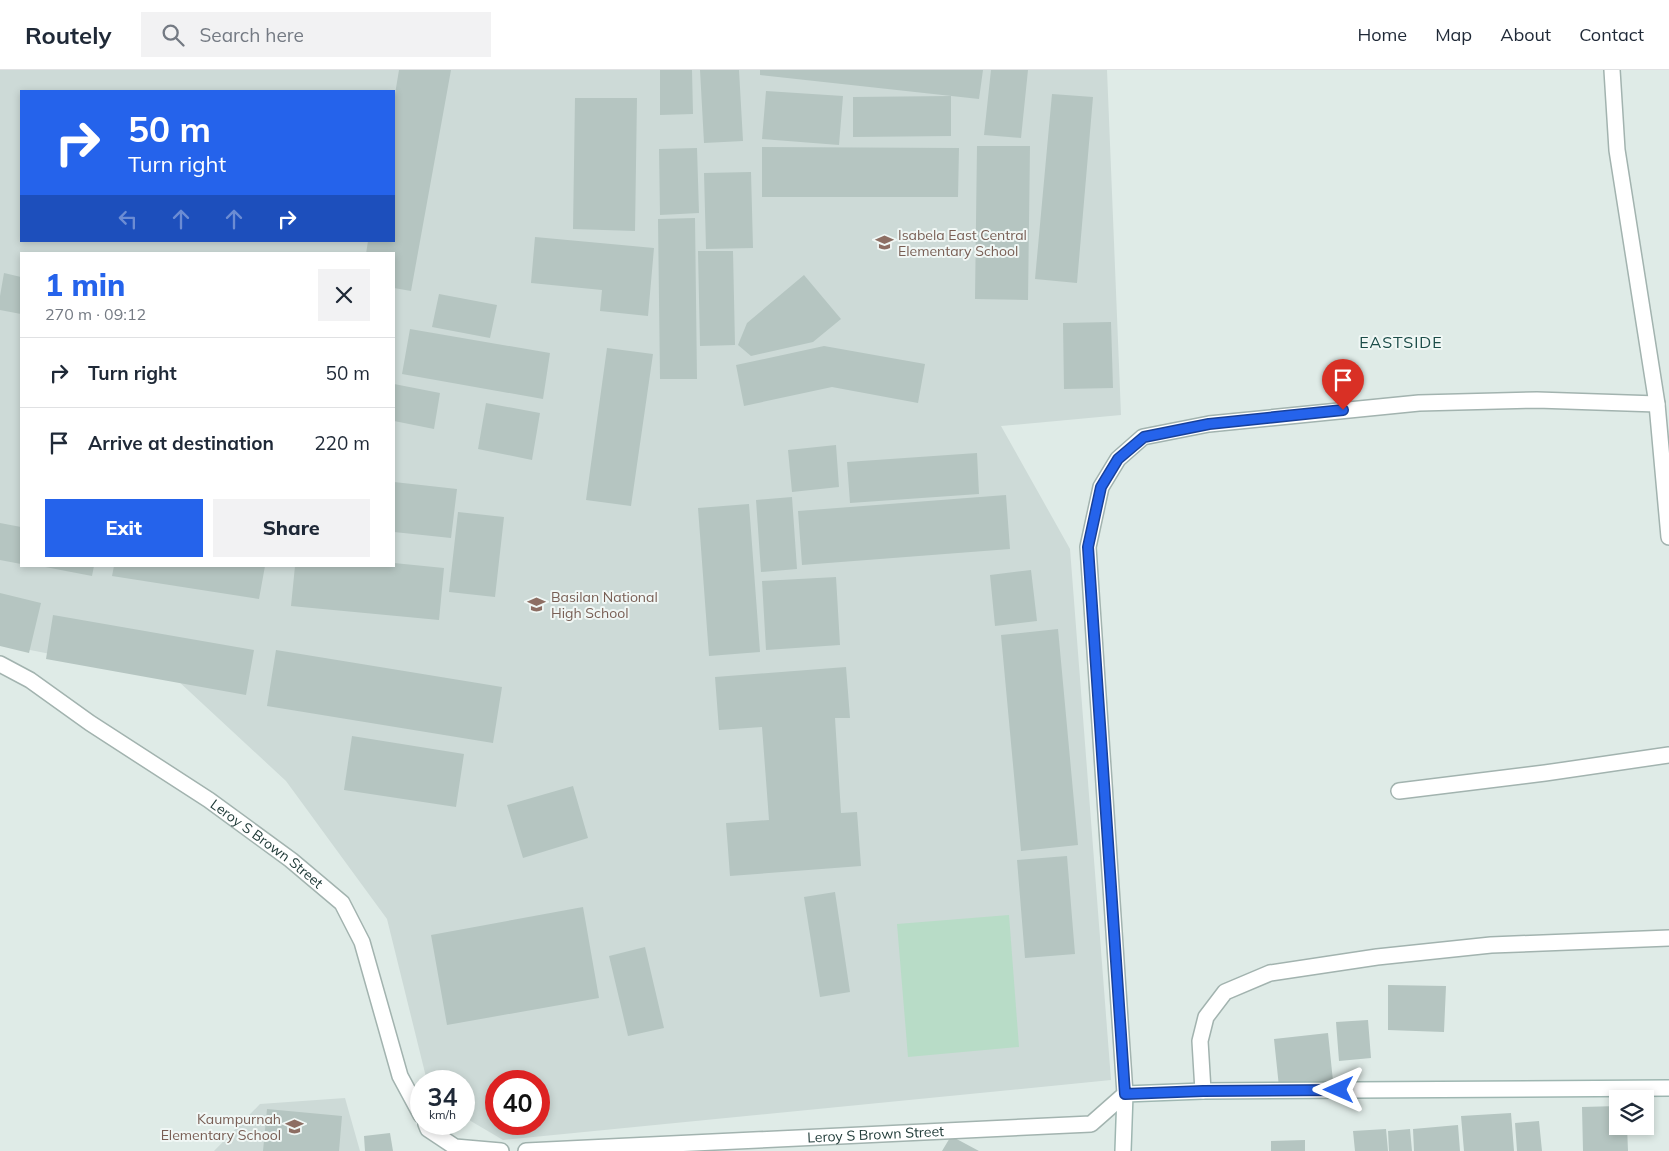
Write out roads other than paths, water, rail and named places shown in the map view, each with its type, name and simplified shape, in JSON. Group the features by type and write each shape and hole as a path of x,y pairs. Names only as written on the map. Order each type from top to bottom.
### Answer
{"street":[{"path":"1612,70 1617,150 1657,404 1669,537"},
{"path":"1123,1151 1125,1094 1088,547 1101,487 1118,459 1144,437 1209,424 1419,403 1537,400 1657,404"},
{"name":"Leroy S Brown Street","path":"0,664 30,680 90,723 209,800 291,860 342,903 362,942 400,1076 410,1095"},
{"path":"1399,791 1669,755"},
{"path":"1203,1091 1200,1041 1206,1017 1225,992 1270,972 1376,957 1491,945 1669,938"},
{"path":"1125,1094 1203,1091 1669,1088"},
{"name":"Leroy S Brown Street","path":"526,1151 1091,1124 1125,1094"},
{"path":"437,1135 455,1147 500,1151"}],"place":[{"name":"Isabela East Central Elementary School","path":"884,243"},
{"name":"Basilan National High School","path":"537,605"},
{"name":"Kaumpurnah Elementary School","path":"295,1127"}],"district":[{"name":"EASTSIDE","path":"1401,342"}]}
